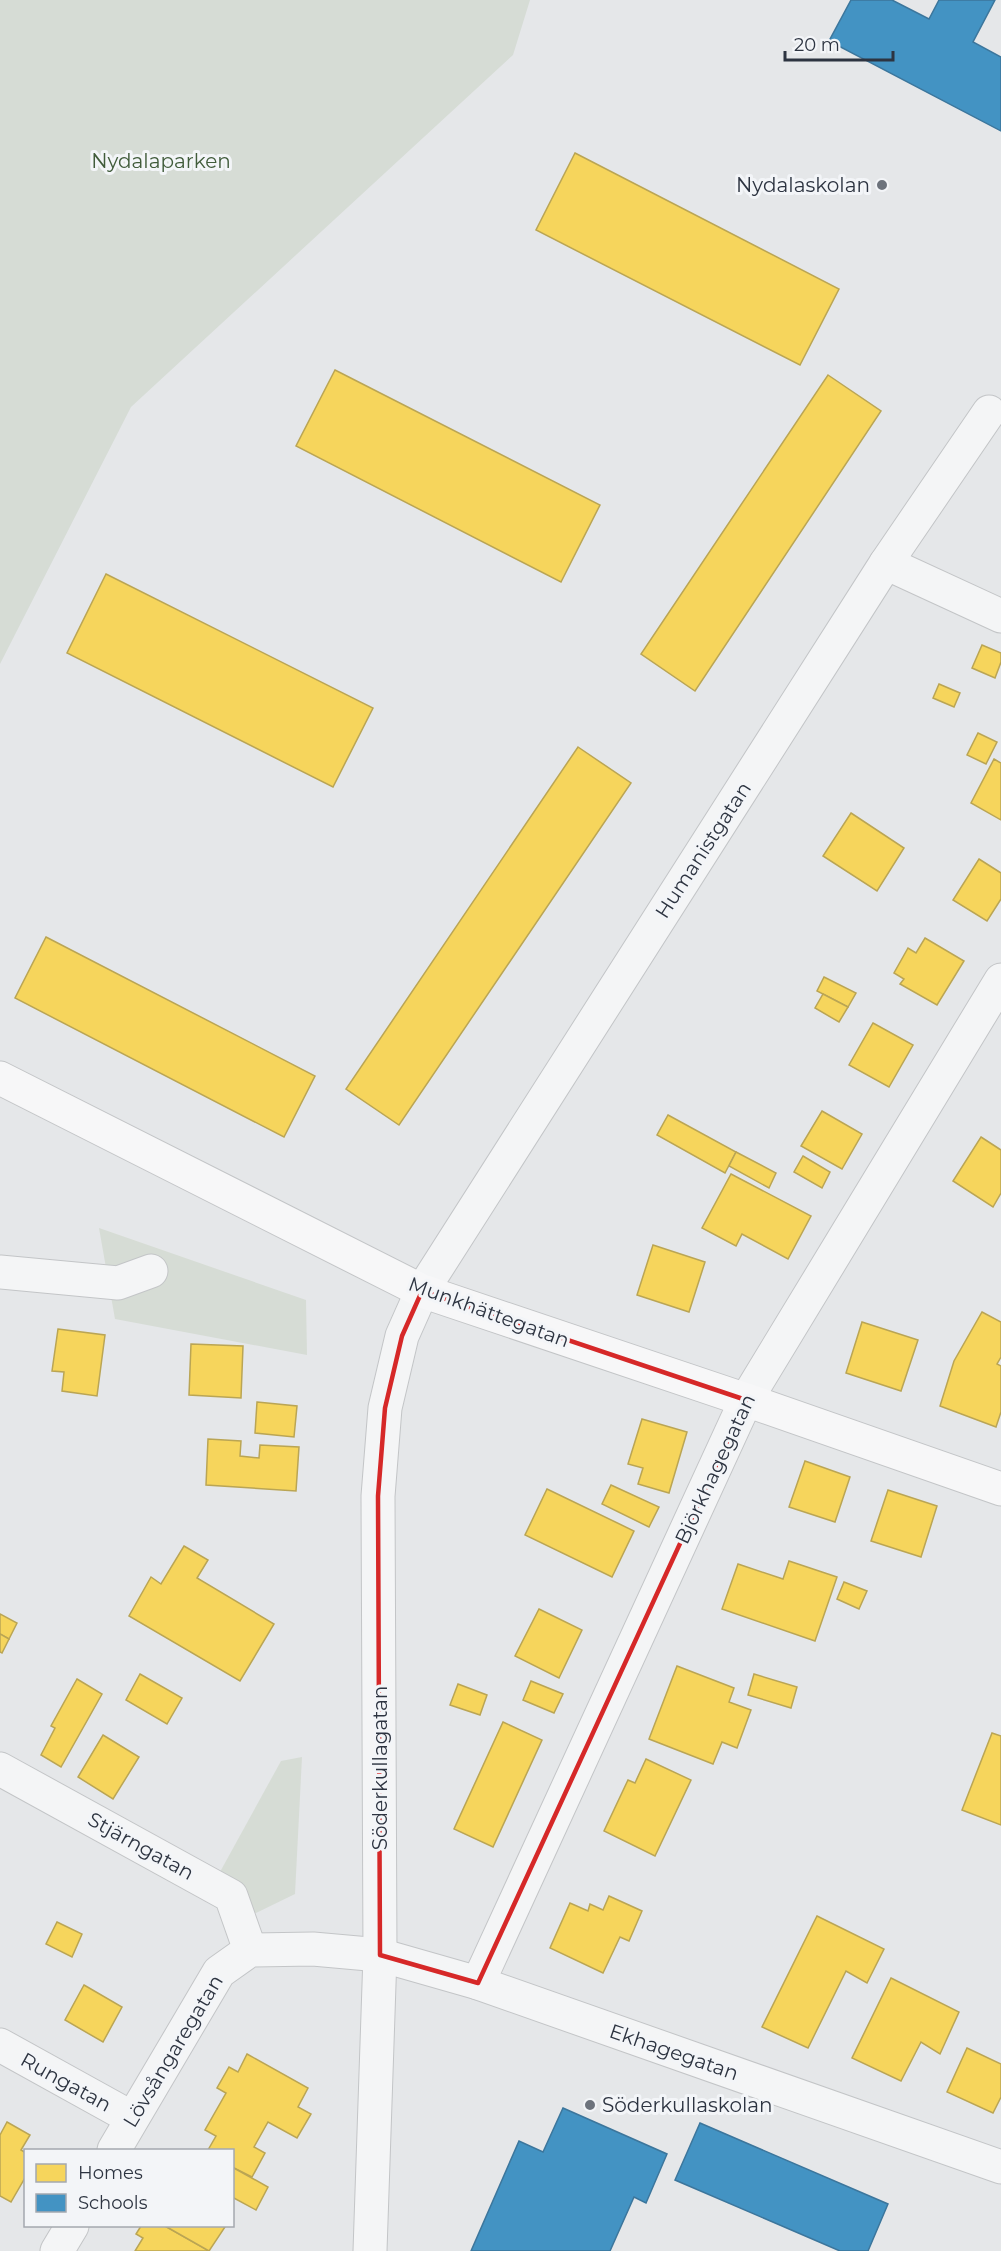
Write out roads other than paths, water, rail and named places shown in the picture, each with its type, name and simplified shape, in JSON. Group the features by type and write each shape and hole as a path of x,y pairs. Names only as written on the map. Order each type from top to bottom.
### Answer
{"main road":[{"name":"Munkhättegatan","path":"0,1078 422,1291 1001,1489"}],"street":[{"name":"Humanistgatan","path":"422,1291 886,563 989,412"},
{"path":"886,563 1001,616"},
{"name":"Björkhagegatan","path":"478,1983 746,1400 989,1026 1001,980"},
{"path":"0,1272 118,1283 152,1271"},
{"name":"Söderkullagatan","path":"370,2251 380,1955 378,1496 385,1408 402,1336 422,1291"},
{"name":"Stjärngatan","path":"0,1769 231,1896 250,1950"},
{"path":"250,1950 314,1949 380,1955"},
{"name":"Lövsångaregatan","path":"115,2149 219,1972 250,1950"},
{"name":"Ekhagegatan","path":"380,1955 478,1983 1001,2167"},
{"name":"Rungatan","path":"0,2045 132,2118"},
{"path":"57,2251 71,2227"}],"place":[{"name":"Nydalaskolan","path":"882,185"},
{"name":"Söderkullaskolan","path":"590,2105"}],"park label":[{"name":"Nydalaparken","path":"161,161"}]}
